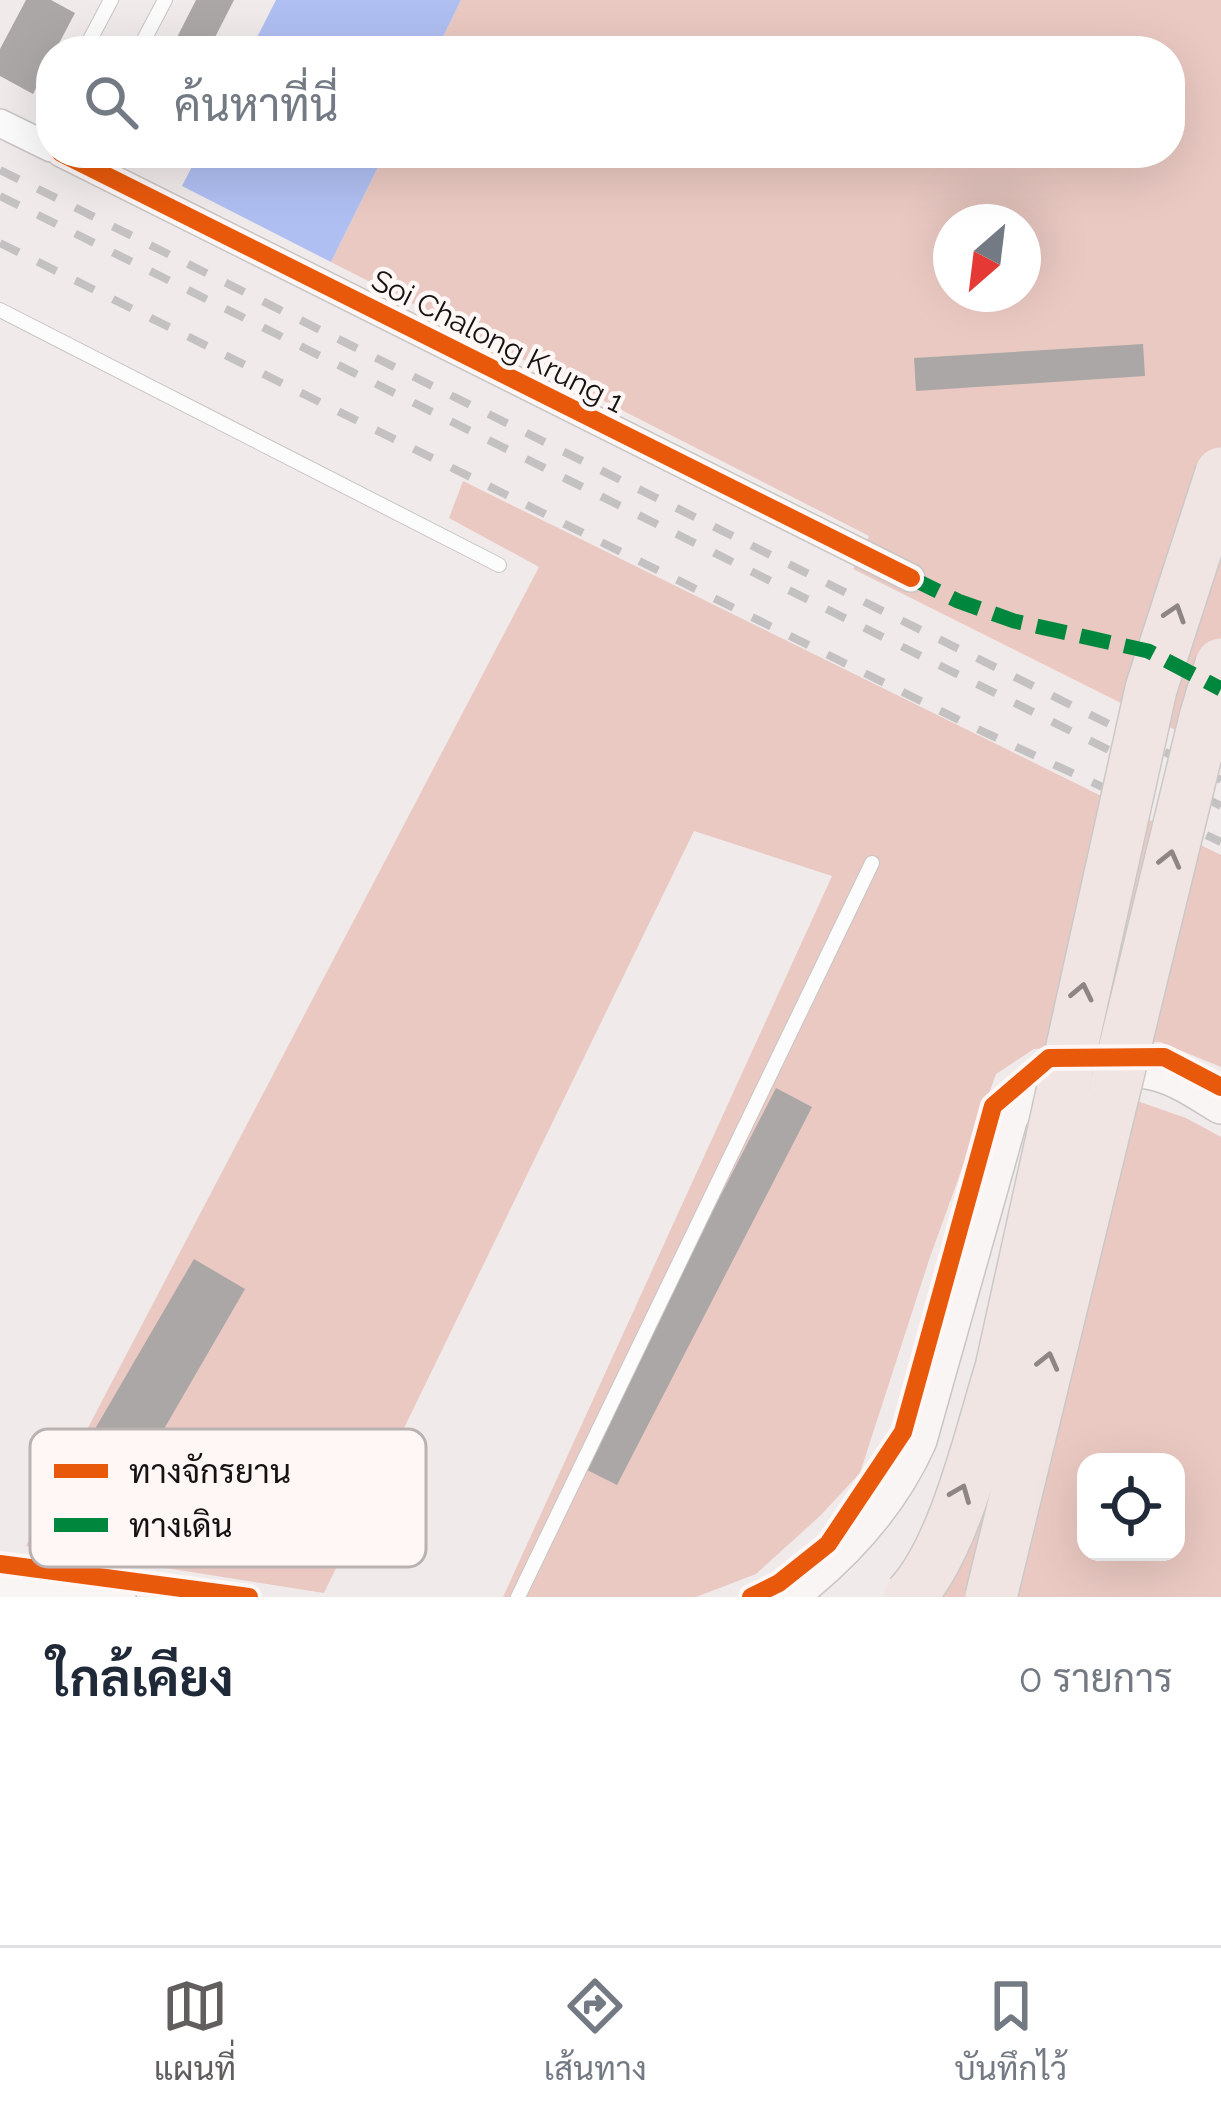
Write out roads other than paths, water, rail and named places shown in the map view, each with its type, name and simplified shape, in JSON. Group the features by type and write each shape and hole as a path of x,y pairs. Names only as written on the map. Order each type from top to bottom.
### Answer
{"highway":[{"path":"909,1597 938,1551 968,1475 1001,1368 1151,689 1221,473"},
{"path":"991,1597 1221,664"}],"main road":[{"path":"786,1597 843,1548 903,1471 917,1440 1008,1117 1023,1093 1046,1076 1093,1068 1154,1070 1221,1104"},
{"path":"0,1580 116,1597"}],"street":[{"name":"Soi Chalong Krung 1","path":"0,123 36,140"},
{"name":"Soi Chalong Krung 1","path":"93,168 499,376 911,578"}],"lane":[{"path":"92,36 111,0"},
{"path":"146,36 165,0"},
{"path":"0,310 499,565"},
{"path":"518,1597 872,863"}],"water":[{"path":"276,0 461,0 443,36 258,36"},
{"path":"191,168 378,168 331,262 182,186"}],"railway":[{"path":"0,170 1221,780"},
{"path":"0,196 1221,806"},
{"path":"0,243 971,726 1221,842"}]}
